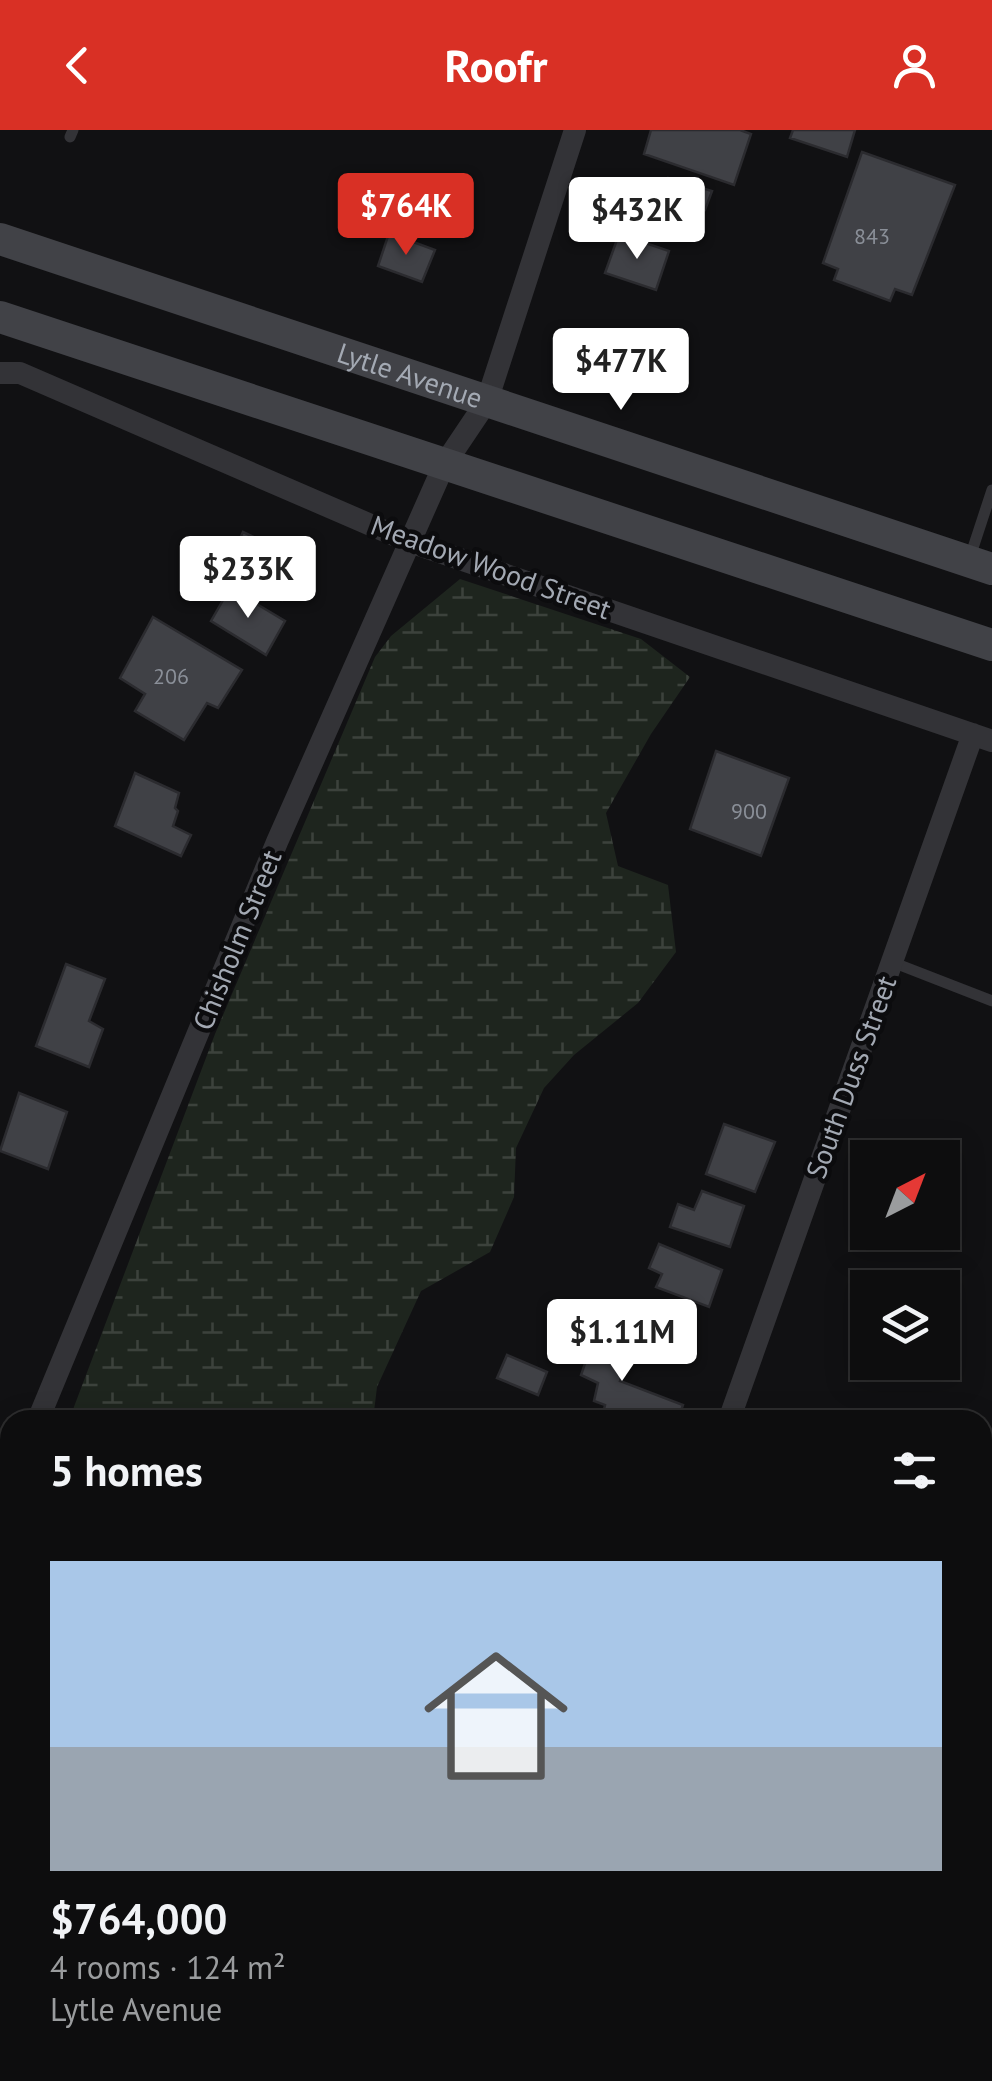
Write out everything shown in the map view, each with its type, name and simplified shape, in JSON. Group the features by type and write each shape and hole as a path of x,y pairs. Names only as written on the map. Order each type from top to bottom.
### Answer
{"main road":[{"name":"Lytle Avenue","path":"0,239 980,565"},
{"path":"0,317 992,646"}],"street":[{"name":"Chisholm Street","path":"42,1410 270,860 410,542 444,465 487,401 574,130"},
{"name":"Meadow Wood Street","path":"10,373 410,542 982,738"},
{"name":"South Duss Street","path":"733,1410 892,962 982,738"}],"lane":[{"path":"980,565 992,490"},
{"path":"892,962 992,1001"}],"green space":[{"path":"460,579 641,639 690,677 651,734 606,813 618,866 668,885 676,952 638,1003 574,1055 544,1088 516,1148 514,1197 490,1252 421,1291 377,1387 374,1410 73,1410 215,1034 375,657 391,636"}],"building":[{"path":"651,130 740,130 751,134 734,185 644,154"},
{"path":"793,130 855,130 847,157 790,138"},
{"path":"862,152 955,185 912,295 895,289 890,301 834,280 838,269 823,263"},
{"path":"668,178 712,191 705,210 692,207 684,237 624,218 634,182 662,192"},
{"path":"389,233 435,250 422,282 378,266"},
{"path":"619,234 669,251 656,290 605,273"},
{"path":"243,532 310,564 294,598 286,594 282,600 225,571"},
{"path":"230,588 285,621 266,655 211,621"},
{"path":"153,617 242,670 218,708 207,703 184,740 135,711 145,694 120,678"},
{"path":"716,751 789,778 761,856 690,829"},
{"path":"135,773 179,793 173,826 191,835 181,856 115,826"},
{"path":"66,964 105,979 89,1021 103,1029 89,1067 36,1046"},
{"path":"19,1093 67,1112 48,1169 0,1151"},
{"path":"724,1124 775,1142 755,1192 706,1174"},
{"path":"702,1191 744,1206 730,1247 670,1227 678,1204 694,1210"},
{"path":"659,1244 722,1270 709,1307 656,1287 662,1274 649,1268"},
{"path":"597,1329 633,1343 620,1381 683,1405 681,1410 604,1410 605,1405 594,1401 598,1383 581,1375"},
{"path":"507,1355 547,1372 538,1395 497,1378"}]}
